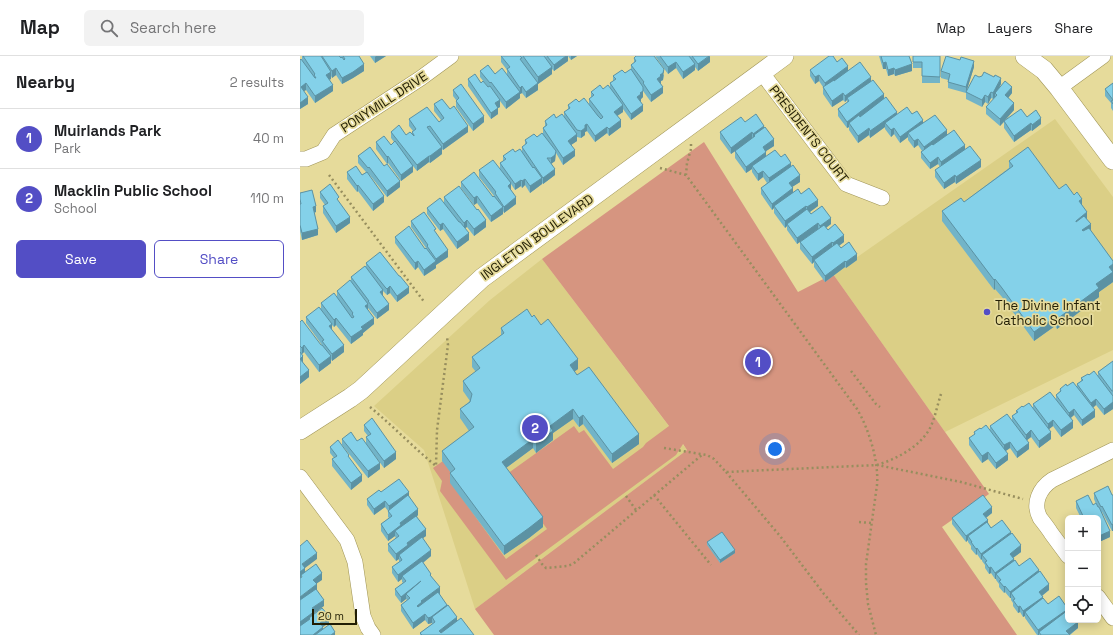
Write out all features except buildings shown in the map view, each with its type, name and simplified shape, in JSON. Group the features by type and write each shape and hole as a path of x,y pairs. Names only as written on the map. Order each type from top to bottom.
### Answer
{"street":[{"name":"PONYMILL DRIVE","path":"300,159 306,160 323,152 334,135 421,78 451,56"},
{"name":"INGLETON BOULEVARD","path":"300,430 361,390 482,278 784,56"},
{"path":"1025,56 1044,70 1113,160"},
{"path":"1059,88 1103,56"},
{"name":"PRESIDENTS COURT","path":"762,73 846,184 882,198"},
{"path":"1065,552 1040,517 1037,509 1039,495 1045,485 1052,480 1113,450"},
{"path":"300,477 347,540 355,562 363,616 373,635"},
{"path":"1101,602 1113,618"}],"path":[{"path":"686,175 687,162 691,149 690,125"},
{"path":"642,160 663,169 686,175 857,409 864,422 877,465 878,479 866,564 868,604 876,635"},
{"path":"329,175 425,303"},
{"path":"370,407 436,466 437,430 448,345 446,337"},
{"path":"851,371 876,404 880,407"},
{"path":"877,465 897,458 920,442 933,422 941,394"},
{"path":"664,448 703,454 714,459 780,536 814,582 859,635"},
{"path":"536,556 546,568 571,565 703,454"},
{"path":"726,472 877,465 962,482 1037,503"},
{"path":"654,495 711,565"},
{"path":"626,496 636,510"},
{"path":"859,522 872,523"}],"shaded area":[{"name":"The Divine Infant Catholic School","path":"1055,119 1113,197 1113,350 945,432 833,274"},
{"path":"704,142 798,292 833,274 989,494 942,527 1017,635 494,635 475,609 687,450 683,444 676,455 506,580 440,491 442,481 433,468 443,461 464,490 459,494 506,559 547,529 507,474 574,426 579,433 584,430 613,469 669,426 542,259"},
{"path":"542,259 687,450 475,609 424,450 374,406 490,300"}],"place":[{"name":"The Divine Infant Catholic School","path":"987,312"},
{"name":"Muirlands Park","path":"758,362"},
{"name":"Macklin Public School","path":"535,428"}]}
